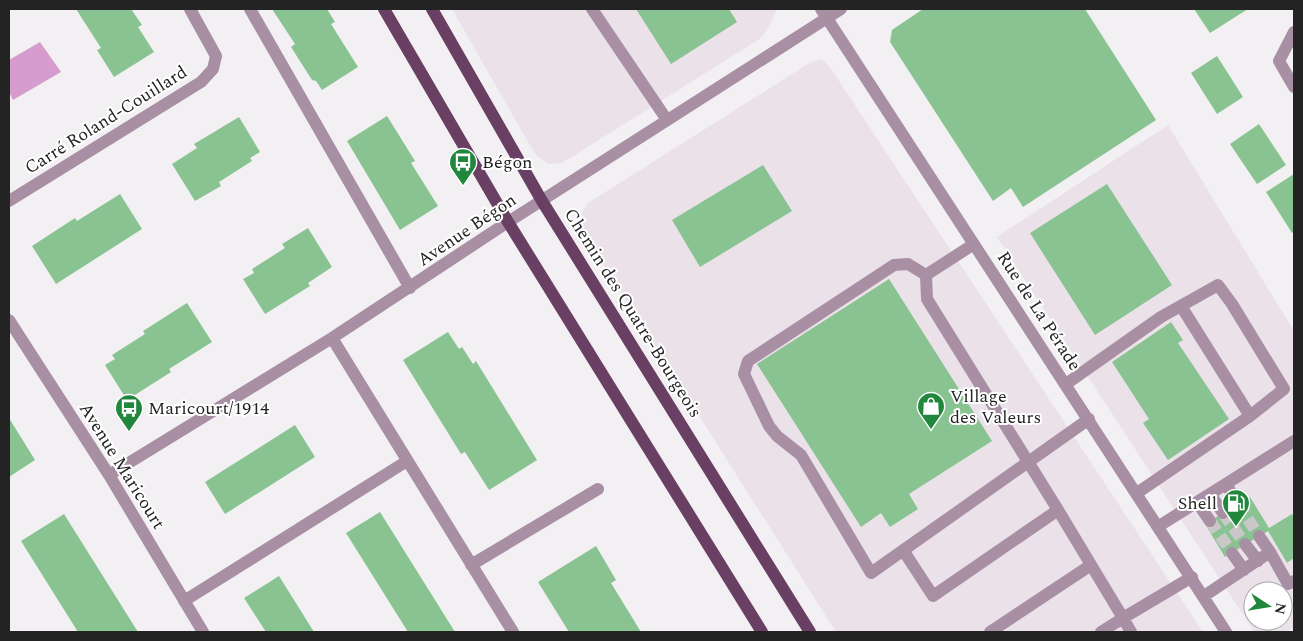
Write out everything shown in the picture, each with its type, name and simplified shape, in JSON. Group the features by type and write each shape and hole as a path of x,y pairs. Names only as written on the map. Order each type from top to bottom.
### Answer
{"main road":[{"path":"384,9 508,222 762,632"},
{"name":"Chemin des Quatre-Bourgeois","path":"432,9 542,201 810,632"}],"street":[{"name":"Carré Roland-Couillard","path":"9,202 201,82 213,69 216,56 190,9"},
{"path":"250,9 410,288"},
{"path":"592,9 667,120"},
{"name":"Avenue Bégon","path":"109,476 410,288 508,222 667,120 824,13 841,9"},
{"name":"Rue de La Pérade","path":"824,13 1192,576 1226,632"},
{"path":"1294,32 1278,61 1294,87"},
{"path":"926,275 974,244"},
{"path":"926,275 908,264 894,265 882,271 748,361 744,374 769,426 777,436 801,455 871,572 1089,419"},
{"path":"926,275 927,299 1131,632"},
{"path":"1066,384 1181,306 1218,285 1232,304 1284,389 1250,416 1137,493"},
{"path":"1181,306 1250,416"},
{"name":"Avenue Maricourt","path":"9,320 109,476 203,632"},
{"path":"332,338 513,632"},
{"path":"1159,526 1294,441"},
{"path":"184,600 407,462"},
{"path":"1226,484 1238,504"},
{"path":"471,565 598,489"},
{"path":"1210,494 1223,513"},
{"path":"1197,502 1210,521"},
{"path":"903,550 933,596 1058,510"},
{"path":"1259,536 1288,584 1294,581"},
{"path":"1245,544 1258,561"},
{"path":"1204,596 1270,552"},
{"path":"1232,553 1244,570"},
{"path":"990,632 1091,565"},
{"path":"1101,632 1192,576"}],"shaded area":[{"path":"452,9 777,9 766,32 758,40 562,163 548,164 535,154"},
{"path":"40,42 61,72 13,100 9,92 9,60"},
{"path":"822,59 831,69 1203,632 836,632 582,231 579,222 588,203 811,62"},
{"path":"1168,125 1294,331 1294,628 1293,581 1243,581 1243,615 997,237"},
{"path":"1254,631 1286,631 1284,632"}],"building":[{"path":"76,9 131,9 142,25 138,27 154,52 114,77 97,50 101,48"},
{"path":"272,9 327,9 335,22 331,24 358,67 322,90 316,81 312,80 291,47 295,44"},
{"path":"636,9 729,9 737,22 671,64"},
{"path":"923,9 1085,9 1156,120 1023,207 1011,188 993,201 890,42 892,30"},
{"path":"1194,9 1248,9 1210,33"},
{"path":"1217,56 1243,97 1217,114 1191,73"},
{"path":"387,116 415,161 411,163 438,206 400,230 347,141"},
{"path":"239,117 260,152 250,158 252,161 219,182 221,186 195,201 172,164 197,148 194,144"},
{"path":"1259,124 1286,165 1257,184 1230,144"},
{"path":"763,165 792,211 700,267 672,220"},
{"path":"1294,174 1294,231 1292,233 1266,192"},
{"path":"1107,184 1172,285 1095,335 1030,233"},
{"path":"120,194 142,229 56,284 32,246 75,218 77,221"},
{"path":"308,228 332,267 308,283 310,286 265,314 243,279 254,273 252,269 285,248 282,244"},
{"path":"889,279 992,441 909,494 918,509 890,527 881,513 861,527 757,364"},
{"path":"187,303 212,342 169,369 171,372 127,400 105,365 115,359 112,355 145,334 143,331"},
{"path":"1171,322 1183,340 1178,343 1229,419 1168,460 1143,423 1149,419 1112,362"},
{"path":"448,332 459,349 462,347 473,364 476,361 537,460 489,490 465,452 461,454 403,360"},
{"path":"9,418 35,460 9,477"},
{"path":"295,425 315,457 225,514 205,482"},
{"path":"1250,497 1269,528 1292,514 1294,518 1294,558 1287,563 1268,531 1225,557 1205,524"},
{"path":"380,512 455,632 408,632 346,533"},
{"path":"64,514 138,632 78,632 21,541"},
{"path":"596,546 616,580 611,583 641,632 569,632 538,582"},
{"path":"279,576 314,632 266,632 244,598"}],"tunnel":[{"path":"1238,504 1259,536"},
{"path":"1223,513 1245,544"},
{"path":"1210,521 1232,553"}],"place":[{"name":"Bégon","path":"463,186"},
{"name":"Village des Valeurs","path":"931,430"},
{"name":"Maricourt/1914","path":"129,432"},
{"name":"Shell","path":"1236,527"}]}
